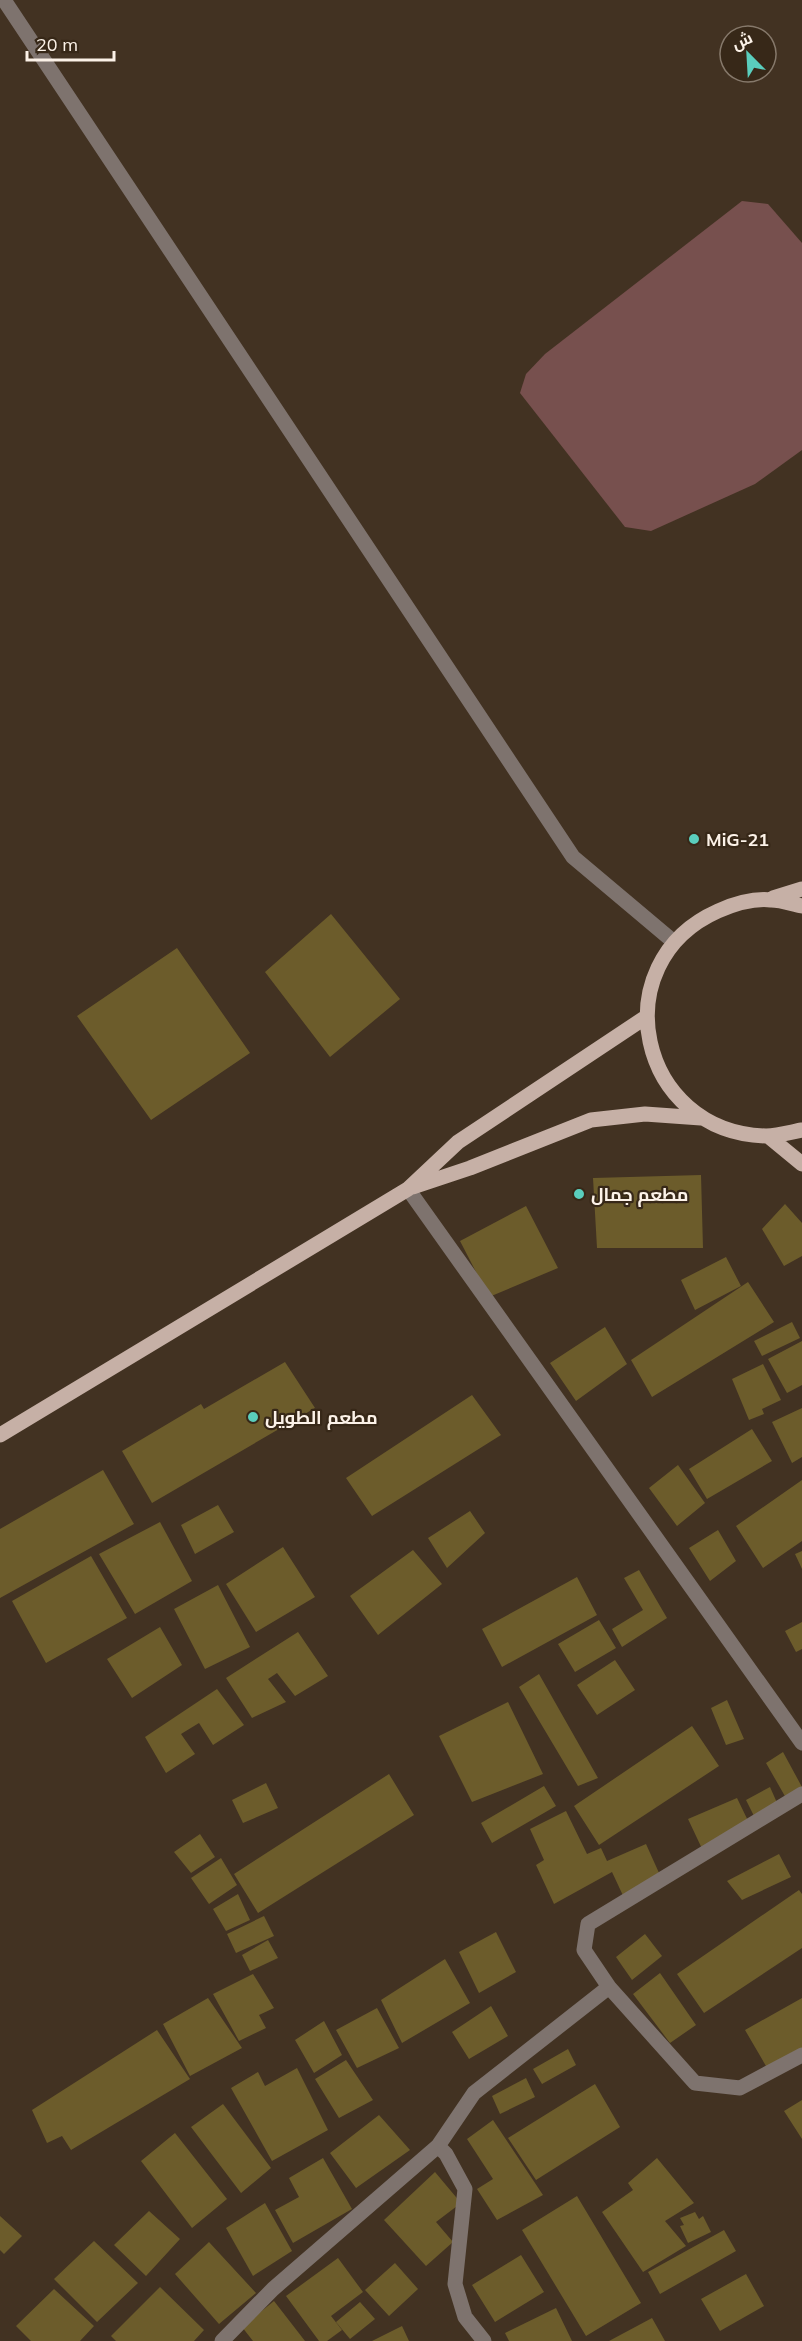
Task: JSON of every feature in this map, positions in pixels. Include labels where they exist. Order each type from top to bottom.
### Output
[{"type":"main road","points":[[701,1118],[672,1091],[652,1056],[646,1017],[654,977],[674,942],[701,918],[734,904],[770,899],[802,890]]},
{"type":"main road","points":[[770,899],[802,906]]},
{"type":"main road","points":[[0,1435],[408,1189],[458,1142],[646,1017]]},
{"type":"main road","points":[[408,1189],[470,1168],[591,1120],[645,1114],[701,1118],[734,1132],[768,1136],[802,1130]]},
{"type":"main road","points":[[768,1136],[802,1164]]},
{"type":"street","points":[[4,0],[573,857],[674,942]]},
{"type":"street","points":[[408,1189],[802,1743]]},
{"type":"street","points":[[802,1794],[588,1924],[584,1950],[609,1987],[695,2083],[740,2088],[802,2055]]},
{"type":"street","points":[[222,2341],[273,2289],[438,2146],[474,2093],[609,1987]]},
{"type":"street","points":[[438,2146],[446,2154],[465,2188],[455,2284],[465,2317],[484,2341]]},
{"type":"shaded area","points":[[742,201],[768,204],[802,243],[802,450],[755,484],[651,531],[625,527],[520,393],[526,374],[545,354]]},
{"type":"building","points":[[331,914],[400,999],[330,1057],[265,972]]},
{"type":"building","points":[[177,948],[250,1053],[151,1120],[77,1016]]},
{"type":"building","points":[[701,1175],[703,1248],[597,1248],[593,1178]]},
{"type":"building","points":[[785,1204],[802,1223],[802,1256],[784,1266],[762,1229]]},
{"type":"building","points":[[526,1206],[558,1268],[489,1297],[460,1241]]},
{"type":"building","points":[[726,1257],[741,1286],[695,1310],[681,1280]]},
{"type":"building","points":[[748,1282],[774,1322],[652,1397],[631,1360]]},
{"type":"building","points":[[792,1322],[800,1338],[762,1356],[754,1341]]},
{"type":"building","points":[[605,1327],[627,1364],[576,1401],[550,1363]]},
{"type":"building","points":[[802,1341],[802,1385],[787,1393],[768,1359]]},
{"type":"building","points":[[285,1362],[315,1408],[152,1503],[122,1451],[201,1404],[204,1409]]},
{"type":"building","points":[[763,1364],[781,1400],[762,1409],[764,1414],[749,1420],[732,1379]]},
{"type":"building","points":[[472,1395],[501,1435],[372,1516],[346,1478]]},
{"type":"building","points":[[802,1408],[802,1457],[792,1463],[772,1422]]},
{"type":"building","points":[[752,1429],[772,1461],[707,1499],[689,1469]]},
{"type":"building","points":[[678,1465],[705,1503],[677,1526],[649,1488]]},
{"type":"building","points":[[103,1470],[134,1524],[0,1598],[0,1529]]},
{"type":"building","points":[[802,1480],[802,1541],[763,1568],[736,1526]]},
{"type":"building","points":[[218,1505],[234,1532],[195,1554],[181,1525]]},
{"type":"building","points":[[470,1511],[485,1533],[447,1568],[428,1538]]},
{"type":"building","points":[[160,1522],[192,1581],[135,1614],[99,1554]]},
{"type":"building","points":[[718,1530],[736,1561],[710,1581],[689,1548]]},
{"type":"building","points":[[283,1547],[315,1597],[256,1632],[226,1584]]},
{"type":"building","points":[[413,1550],[442,1584],[378,1635],[350,1596]]},
{"type":"building","points":[[802,1551],[802,1569],[795,1554]]},
{"type":"building","points":[[91,1556],[127,1618],[46,1663],[12,1601]]},
{"type":"building","points":[[639,1570],[667,1618],[622,1647],[612,1629],[643,1610],[624,1578]]},
{"type":"building","points":[[577,1577],[597,1615],[502,1667],[482,1629]]},
{"type":"building","points":[[218,1585],[250,1647],[205,1669],[174,1609]]},
{"type":"building","points":[[599,1620],[616,1648],[575,1672],[558,1644]]},
{"type":"building","points":[[802,1622],[802,1649],[796,1652],[785,1631]]},
{"type":"building","points":[[160,1627],[182,1665],[132,1698],[107,1659]]},
{"type":"building","points":[[298,1632],[328,1676],[295,1696],[277,1673],[268,1679],[286,1702],[252,1718],[226,1678]]},
{"type":"building","points":[[615,1660],[635,1690],[597,1715],[577,1685]]},
{"type":"building","points":[[539,1674],[598,1778],[578,1786],[519,1687]]},
{"type":"building","points":[[217,1689],[244,1725],[213,1745],[199,1723],[181,1734],[195,1754],[166,1773],[145,1737]]},
{"type":"building","points":[[727,1700],[744,1739],[726,1745],[711,1708]]},
{"type":"building","points":[[508,1702],[543,1774],[472,1802],[439,1736]]},
{"type":"building","points":[[692,1726],[719,1766],[599,1845],[574,1806]]},
{"type":"building","points":[[783,1752],[802,1787],[786,1798],[766,1763]]},
{"type":"building","points":[[389,1774],[414,1815],[258,1913],[234,1874]]},
{"type":"building","points":[[266,1783],[278,1808],[243,1823],[232,1800]]},
{"type":"building","points":[[544,1786],[556,1806],[492,1843],[481,1823]]},
{"type":"building","points":[[770,1787],[782,1814],[759,1826],[746,1800]]},
{"type":"building","points":[[737,1798],[753,1831],[705,1855],[688,1819]]},
{"type":"building","points":[[566,1811],[587,1854],[601,1848],[607,1861],[646,1844],[664,1884],[626,1902],[612,1872],[554,1904],[536,1865],[544,1860],[530,1829]]},
{"type":"building","points":[[200,1834],[215,1857],[191,1873],[174,1852]]},
{"type":"building","points":[[779,1854],[791,1877],[742,1900],[727,1881]]},
{"type":"building","points":[[221,1858],[237,1885],[209,1904],[191,1878]]},
{"type":"building","points":[[799,1890],[802,1894],[802,1948],[704,2013],[677,1974]]},
{"type":"building","points":[[238,1894],[250,1920],[226,1931],[213,1909]]},
{"type":"building","points":[[264,1916],[274,1936],[236,1953],[227,1934]]},
{"type":"building","points":[[496,1932],[516,1972],[479,1993],[459,1952]]},
{"type":"building","points":[[645,1934],[662,1956],[632,1980],[616,1957]]},
{"type":"building","points":[[268,1940],[278,1958],[250,1971],[242,1955]]},
{"type":"building","points":[[445,1959],[470,2003],[402,2043],[381,2000]]},
{"type":"building","points":[[660,1973],[696,2025],[670,2043],[633,1994]]},
{"type":"building","points":[[253,1974],[274,2008],[259,2015],[266,2028],[239,2041],[213,1994]]},
{"type":"building","points":[[208,1998],[242,2048],[190,2076],[163,2024]]},
{"type":"building","points":[[802,1998],[802,2062],[773,2078],[745,2030]]},
{"type":"building","points":[[491,2006],[508,2036],[469,2059],[452,2032]]},
{"type":"building","points":[[377,2008],[399,2048],[357,2068],[336,2030]]},
{"type":"building","points":[[324,2021],[342,2055],[314,2073],[295,2040]]},
{"type":"building","points":[[157,2030],[190,2079],[71,2150],[62,2136],[47,2143],[32,2110]]},
{"type":"building","points":[[568,2049],[576,2065],[542,2084],[533,2069]]},
{"type":"building","points":[[346,2060],[373,2100],[339,2118],[315,2079]]},
{"type":"building","points":[[297,2068],[328,2130],[272,2161],[231,2088],[258,2072],[265,2086]]},
{"type":"building","points":[[526,2078],[535,2097],[500,2114],[492,2096]]},
{"type":"building","points":[[595,2084],[620,2127],[536,2180],[508,2138]]},
{"type":"building","points":[[802,2100],[802,2139],[784,2111]]},
{"type":"building","points":[[223,2104],[271,2168],[241,2193],[191,2127]]},
{"type":"building","points":[[379,2115],[410,2150],[356,2188],[330,2153]]},
{"type":"building","points":[[493,2120],[543,2195],[497,2220],[477,2189],[493,2179],[467,2139]]},
{"type":"building","points":[[175,2133],[227,2199],[192,2228],[141,2161]]},
{"type":"building","points":[[323,2158],[352,2209],[293,2243],[275,2210],[299,2197],[289,2178]]},
{"type":"building","points":[[657,2158],[694,2203],[665,2221],[686,2246],[643,2272],[602,2212],[633,2190],[628,2183]]},
{"type":"building","points":[[435,2172],[461,2203],[436,2222],[453,2242],[426,2266],[384,2220]]},
{"type":"building","points":[[577,2196],[641,2303],[586,2336],[522,2230]]},
{"type":"building","points":[[265,2203],[292,2251],[253,2276],[226,2228]]},
{"type":"building","points":[[149,2211],[180,2239],[146,2276],[114,2245]]},
{"type":"building","points":[[695,2212],[699,2219],[703,2216],[711,2232],[688,2243],[680,2226],[684,2225],[680,2218]]},
{"type":"building","points":[[0,2216],[22,2236],[4,2254],[0,2250]]},
{"type":"building","points":[[724,2230],[736,2251],[660,2294],[648,2272]]},
{"type":"building","points":[[94,2241],[138,2283],[97,2322],[54,2279]]},
{"type":"building","points":[[209,2242],[256,2293],[219,2324],[175,2274]]},
{"type":"building","points":[[521,2255],[544,2292],[495,2322],[472,2285]]},
{"type":"building","points":[[338,2258],[363,2292],[331,2316],[342,2330],[327,2341],[319,2341],[286,2296]]},
{"type":"building","points":[[395,2263],[418,2289],[389,2316],[365,2290]]},
{"type":"building","points":[[746,2274],[764,2306],[720,2331],[701,2299]]},
{"type":"building","points":[[160,2287],[204,2330],[194,2341],[116,2341],[111,2336]]},
{"type":"building","points":[[54,2289],[94,2326],[80,2341],[31,2341],[16,2326]]},
{"type":"building","points":[[274,2301],[305,2341],[253,2341],[242,2327]]},
{"type":"building","points":[[360,2302],[375,2319],[350,2339],[336,2322]]},
{"type":"building","points":[[556,2308],[572,2341],[509,2341],[505,2333]]},
{"type":"building","points":[[652,2318],[665,2341],[609,2341]]},
{"type":"building","points":[[402,2326],[409,2341],[372,2341]]},
{"type":"place","name":"MiG-21","points":[[694,839]]},
{"type":"place","name":"مطعم جمال","points":[[579,1194]]},
{"type":"place","name":"مطعم الطويل","points":[[253,1417]]}]
